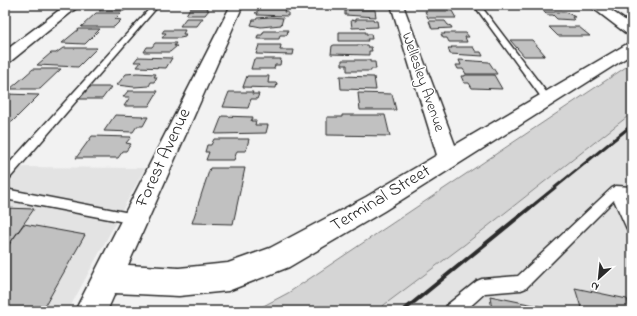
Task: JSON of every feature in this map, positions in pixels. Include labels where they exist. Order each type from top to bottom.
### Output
[{"type":"street","points":[[5,58],[74,5]]},
{"type":"street","name":"Forest Avenue","points":[[91,311],[237,5]]},
{"type":"street","name":"Wellesley Avenue","points":[[397,5],[449,158]]},
{"type":"street","points":[[595,5],[632,31]]},
{"type":"street","name":"Terminal Street","points":[[107,278],[179,282],[228,277],[279,258],[374,204],[632,47]]},
{"type":"lane","points":[[5,176],[156,5]]},
{"type":"lane","points":[[477,5],[547,99]]},
{"type":"lane","points":[[453,311],[482,286],[521,283],[616,191],[632,192]]},
{"type":"lane","points":[[616,191],[632,225]]},
{"type":"lane","points":[[5,194],[135,219]]},
{"type":"shaded area","points":[[632,63],[632,113],[464,245],[376,311],[254,311],[288,293]]},
{"type":"shaded area","points":[[632,113],[632,311],[376,311],[464,245]]},
{"type":"shaded area","points":[[5,168],[145,168],[68,311],[5,311]]},
{"type":"building","points":[[106,5],[130,5],[124,11],[99,11]]},
{"type":"building","points":[[419,5],[444,5],[445,8],[420,7]]},
{"type":"building","points":[[540,5],[558,5],[562,8],[543,8]]},
{"type":"building","points":[[190,8],[208,8],[207,10],[209,10],[205,15],[186,15]]},
{"type":"building","points":[[260,9],[285,9],[284,12],[288,12],[288,16],[257,15],[258,13],[255,13]]},
{"type":"building","points":[[345,10],[375,10],[376,17],[345,15]]},
{"type":"building","points":[[425,11],[452,11],[456,18],[428,18]]},
{"type":"building","points":[[544,12],[566,12],[575,17],[572,17],[574,20],[557,19],[553,15],[547,15]]},
{"type":"building","points":[[96,13],[121,13],[115,19],[121,20],[114,27],[81,27]]},
{"type":"building","points":[[186,18],[203,18],[197,26],[180,26]]},
{"type":"building","points":[[257,18],[283,18],[281,25],[261,27],[251,25],[253,20],[256,20]]},
{"type":"building","points":[[356,19],[373,19],[374,21],[377,21],[378,27],[352,28],[351,20],[356,21]]},
{"type":"building","points":[[429,21],[445,21],[452,28],[432,29]]},
{"type":"building","points":[[549,27],[579,27],[590,36],[558,36]]},
{"type":"building","points":[[79,29],[100,29],[85,44],[62,43]]},
{"type":"building","points":[[164,30],[185,30],[183,34],[186,34],[185,37],[180,38],[162,38],[166,33],[162,33]]},
{"type":"building","points":[[288,30],[287,35],[280,35],[279,39],[257,39],[258,35],[262,35],[264,31]]},
{"type":"building","points":[[339,32],[366,32],[366,34],[371,34],[372,39],[367,39],[368,41],[339,41]]},
{"type":"building","points":[[444,33],[466,33],[469,37],[465,37],[467,42],[449,42],[447,38],[443,38],[441,34],[445,34]]},
{"type":"building","points":[[510,40],[532,40],[545,55],[524,56]]},
{"type":"building","points":[[155,43],[176,43],[174,46],[177,46],[170,52],[144,52],[147,47],[152,47]]},
{"type":"building","points":[[259,45],[281,45],[280,50],[294,50],[293,55],[256,54]]},
{"type":"building","points":[[367,45],[368,47],[371,47],[372,51],[369,51],[369,55],[331,54],[332,46]]},
{"type":"building","points":[[451,47],[473,47],[476,52],[481,52],[483,56],[450,54],[448,48],[452,48]]},
{"type":"building","points":[[63,48],[97,48],[78,67],[37,65],[51,53],[56,53]]},
{"type":"building","points":[[138,57],[172,58],[166,68],[137,67],[141,62],[134,62]]},
{"type":"building","points":[[254,59],[281,59],[280,65],[275,65],[274,69],[251,69]]},
{"type":"building","points":[[342,60],[370,60],[370,62],[375,62],[376,69],[371,69],[371,71],[347,71],[347,65],[342,65]]},
{"type":"building","points":[[459,60],[489,62],[497,74],[466,74],[463,69],[458,69],[456,65],[461,65]]},
{"type":"building","points":[[33,69],[61,69],[40,89],[10,89]]},
{"type":"building","points":[[126,74],[156,74],[154,77],[157,77],[149,86],[134,87],[117,85]]},
{"type":"building","points":[[494,75],[502,89],[472,88],[469,83],[464,83],[461,76]]},
{"type":"building","points":[[247,76],[269,76],[268,83],[277,83],[276,88],[243,87]]},
{"type":"building","points":[[340,76],[374,77],[376,90],[341,89]]},
{"type":"building","points":[[89,87],[111,87],[102,99],[79,99]]},
{"type":"building","points":[[128,91],[158,91],[149,106],[124,106],[130,97],[123,97]]},
{"type":"building","points":[[229,92],[253,92],[252,94],[259,94],[257,99],[251,99],[248,108],[223,107]]},
{"type":"building","points":[[358,93],[392,94],[396,110],[360,110]]},
{"type":"building","points":[[5,94],[39,95],[12,122],[5,121]]},
{"type":"building","points":[[115,115],[148,117],[143,126],[137,126],[133,132],[104,131]]},
{"type":"building","points":[[342,115],[385,115],[390,136],[327,135],[327,117],[342,117]]},
{"type":"building","points":[[222,116],[253,117],[251,121],[256,121],[255,125],[268,125],[266,133],[215,134]]},
{"type":"building","points":[[92,136],[131,137],[126,143],[131,144],[118,158],[76,158]]},
{"type":"building","points":[[214,139],[249,139],[246,151],[237,151],[234,160],[206,160],[209,152],[205,152],[207,145],[211,145]]},
{"type":"building","points":[[210,168],[245,168],[233,224],[192,223]]},
{"type":"building","points":[[5,208],[34,209],[5,250]]},
{"type":"building","points":[[24,224],[85,235],[42,311],[5,311],[5,250]]},
{"type":"building","points":[[575,288],[627,299],[631,311],[582,311]]},
{"type":"building","points":[[490,296],[563,311],[492,311]]},
{"type":"railway","points":[[531,207],[632,125]]},
{"type":"railway","points":[[403,311],[532,206]]}]
